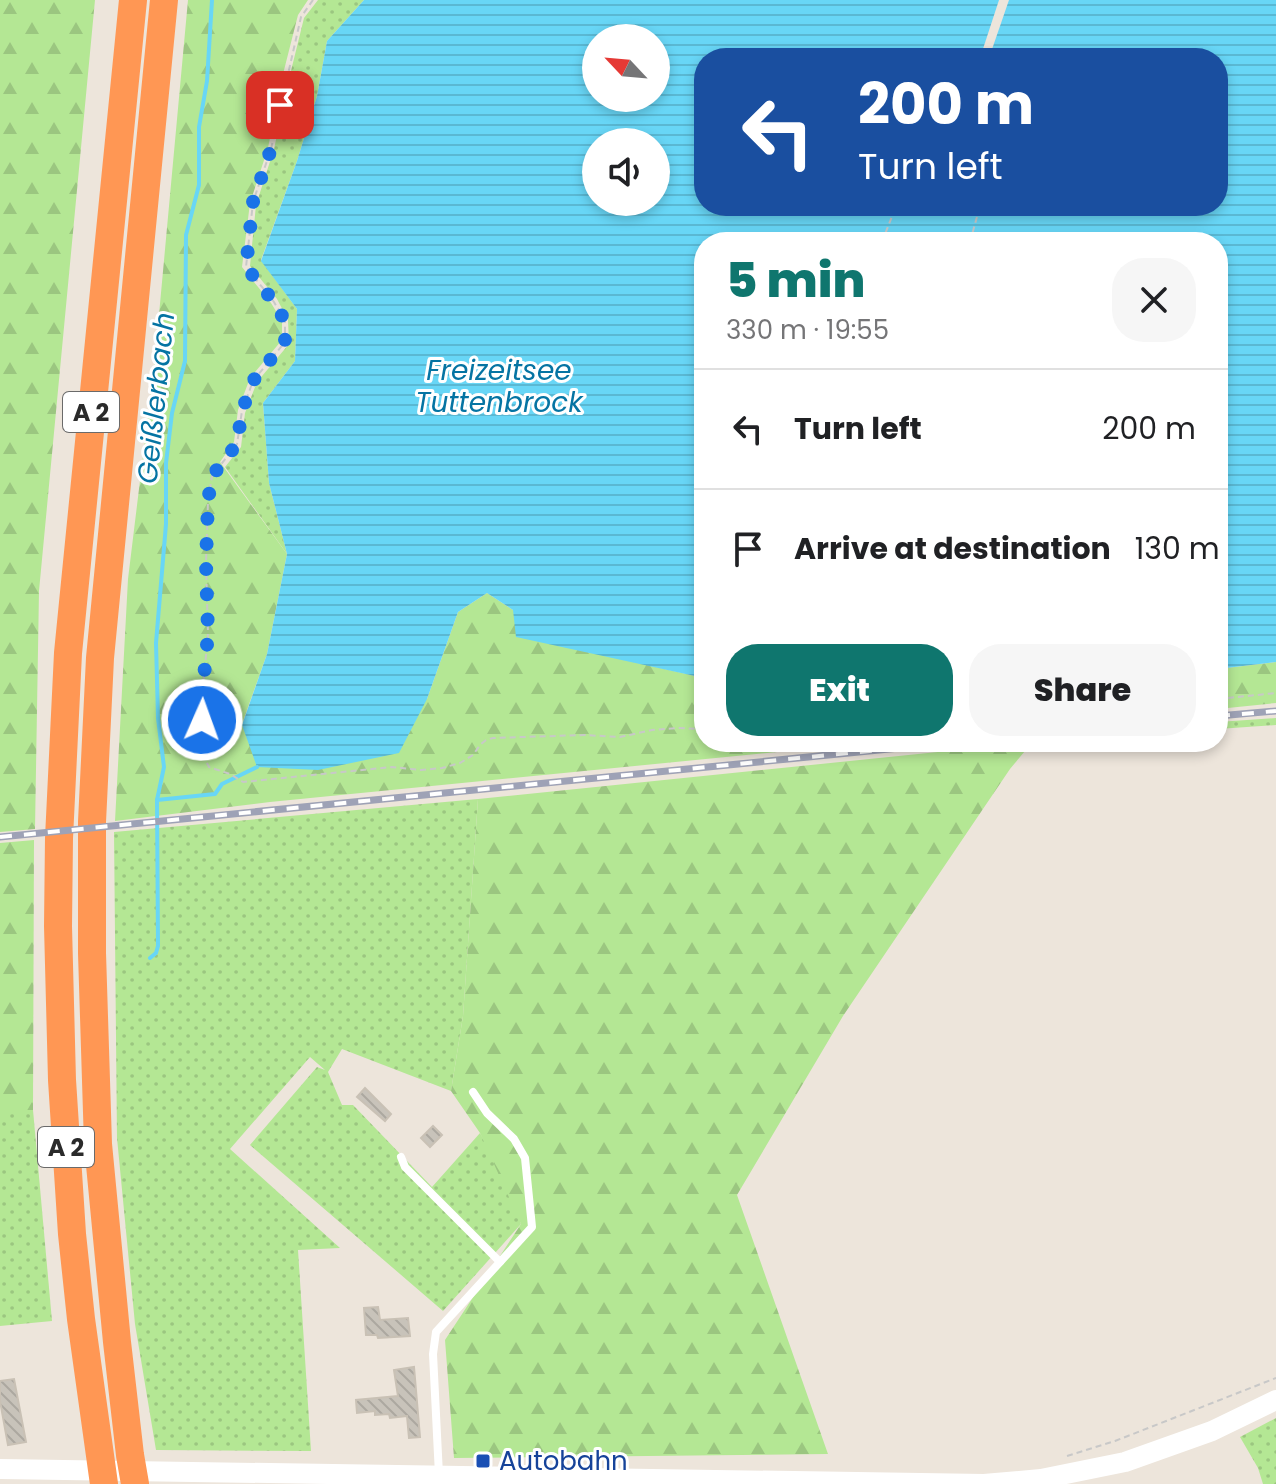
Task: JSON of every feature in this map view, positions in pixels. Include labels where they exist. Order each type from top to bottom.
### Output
[{"type":"highway","name":"A 2","points":[[104,1484],[72,1234],[66,1149],[58,926],[59,831],[68,653],[133,0]]},
{"type":"highway","name":"A 2","points":[[135,1484],[117,1342],[98,1144],[92,828],[100,658],[164,0]]},
{"type":"street","points":[[0,1469],[404,1480],[439,1476],[984,1484],[1041,1479],[1125,1462],[1212,1431],[1276,1400]]},
{"type":"lane","points":[[439,1476],[433,1354],[436,1332],[532,1227],[525,1158],[514,1139],[487,1113],[473,1092]]},
{"type":"lane","points":[[401,1157],[405,1167],[500,1262]]},
{"type":"path","points":[[313,0],[301,17],[271,149],[253,202],[246,267],[285,321],[285,342],[253,381],[242,411],[237,444],[212,476],[208,501],[208,634],[202,698],[202,742],[209,767],[243,782],[392,767],[421,770],[460,763],[473,755],[486,740],[493,738],[620,737],[652,730],[694,729]]},
{"type":"path","points":[[1228,698],[1276,693]]},
{"type":"path","points":[[1055,1460],[1115,1441],[1276,1378]]},
{"type":"green space","points":[[0,0],[95,0],[39,591],[35,829],[0,832]]},
{"type":"green space","points":[[188,0],[308,0],[298,15],[268,148],[250,203],[242,267],[282,321],[282,340],[250,378],[238,410],[234,442],[220,462],[287,554],[267,654],[242,724],[427,699],[458,612],[487,593],[513,610],[612,657],[694,676],[694,752],[777,752],[270,802],[115,821],[128,579],[155,358]]},
{"type":"green space","points":[[318,0],[364,0],[327,41],[317,96],[261,260],[297,309],[295,361],[263,403],[269,483],[287,554],[225,467],[241,447],[245,413],[257,382],[289,344],[288,320],[277,299],[250,266],[256,205],[274,149],[304,18]]},
{"type":"green space","points":[[1276,662],[1276,703],[1228,708],[1228,668]]},
{"type":"green space","points":[[1276,718],[1276,725],[1228,728],[1228,721]]},
{"type":"green space","points":[[938,752],[1024,752],[843,1016],[737,1195],[828,1454],[454,1458],[445,1340],[521,1224],[480,1133],[451,1091],[463,1016],[478,799]]},
{"type":"green space","points":[[478,799],[463,1016],[451,1091],[342,1049],[328,1072],[342,1105],[353,1105],[432,1187],[480,1133],[511,1191],[521,1224],[443,1311],[250,1145],[317,1067],[325,1070],[310,1057],[230,1149],[340,1248],[298,1250],[311,1451],[156,1450],[135,1324],[117,1138],[114,832]]},
{"type":"green space","points":[[34,840],[33,1110],[0,1110],[0,843]]},
{"type":"green space","points":[[0,1110],[33,1110],[52,1321],[0,1326]]},
{"type":"green space","points":[[1276,1418],[1276,1484],[1263,1484],[1258,1468],[1240,1437]]},
{"type":"water","name":"Freizeitsee Tuttenbrock","points":[[364,0],[1276,0],[1276,662],[1228,668],[1228,232],[694,232],[694,676],[516,637],[513,610],[487,593],[458,612],[427,699],[399,753],[318,770],[257,767],[242,725],[267,654],[287,554],[269,483],[263,403],[295,361],[297,309],[261,261],[317,96],[327,41]]},
{"type":"pier","points":[[999,0],[1009,0],[992,48],[983,48]]},
{"type":"building","points":[[365,1088],[391,1114],[385,1121],[357,1097]]},
{"type":"building","points":[[433,1126],[442,1135],[430,1147],[421,1138]]},
{"type":"building","points":[[378,1307],[380,1320],[408,1318],[410,1336],[378,1338],[377,1335],[366,1335],[364,1308]]},
{"type":"building","points":[[414,1367],[420,1437],[409,1438],[407,1416],[390,1418],[389,1414],[375,1415],[375,1411],[357,1413],[356,1400],[398,1396],[394,1370]]},
{"type":"building","points":[[14,1379],[26,1442],[8,1445],[0,1401],[0,1381]]},
{"type":"waterway","name":"Geißlerbach","points":[[150,958],[158,946],[157,800],[164,767],[158,718],[156,643],[166,524],[166,463],[172,413],[185,361],[186,235],[199,185],[199,127],[207,81],[212,0]]},
{"type":"waterway","points":[[157,800],[215,794],[222,784],[257,767]]},
{"type":"railway","points":[[1228,715],[1276,711]]},
{"type":"railway","points":[[0,837],[859,752]]},
{"type":"place","name":"Autobahn","points":[[483,1461]]},
{"type":"route","points":[[202,720],[208,634],[208,501],[212,476],[237,444],[242,411],[253,381],[285,342],[285,321],[246,267],[253,202],[271,149],[280,105]]}]
